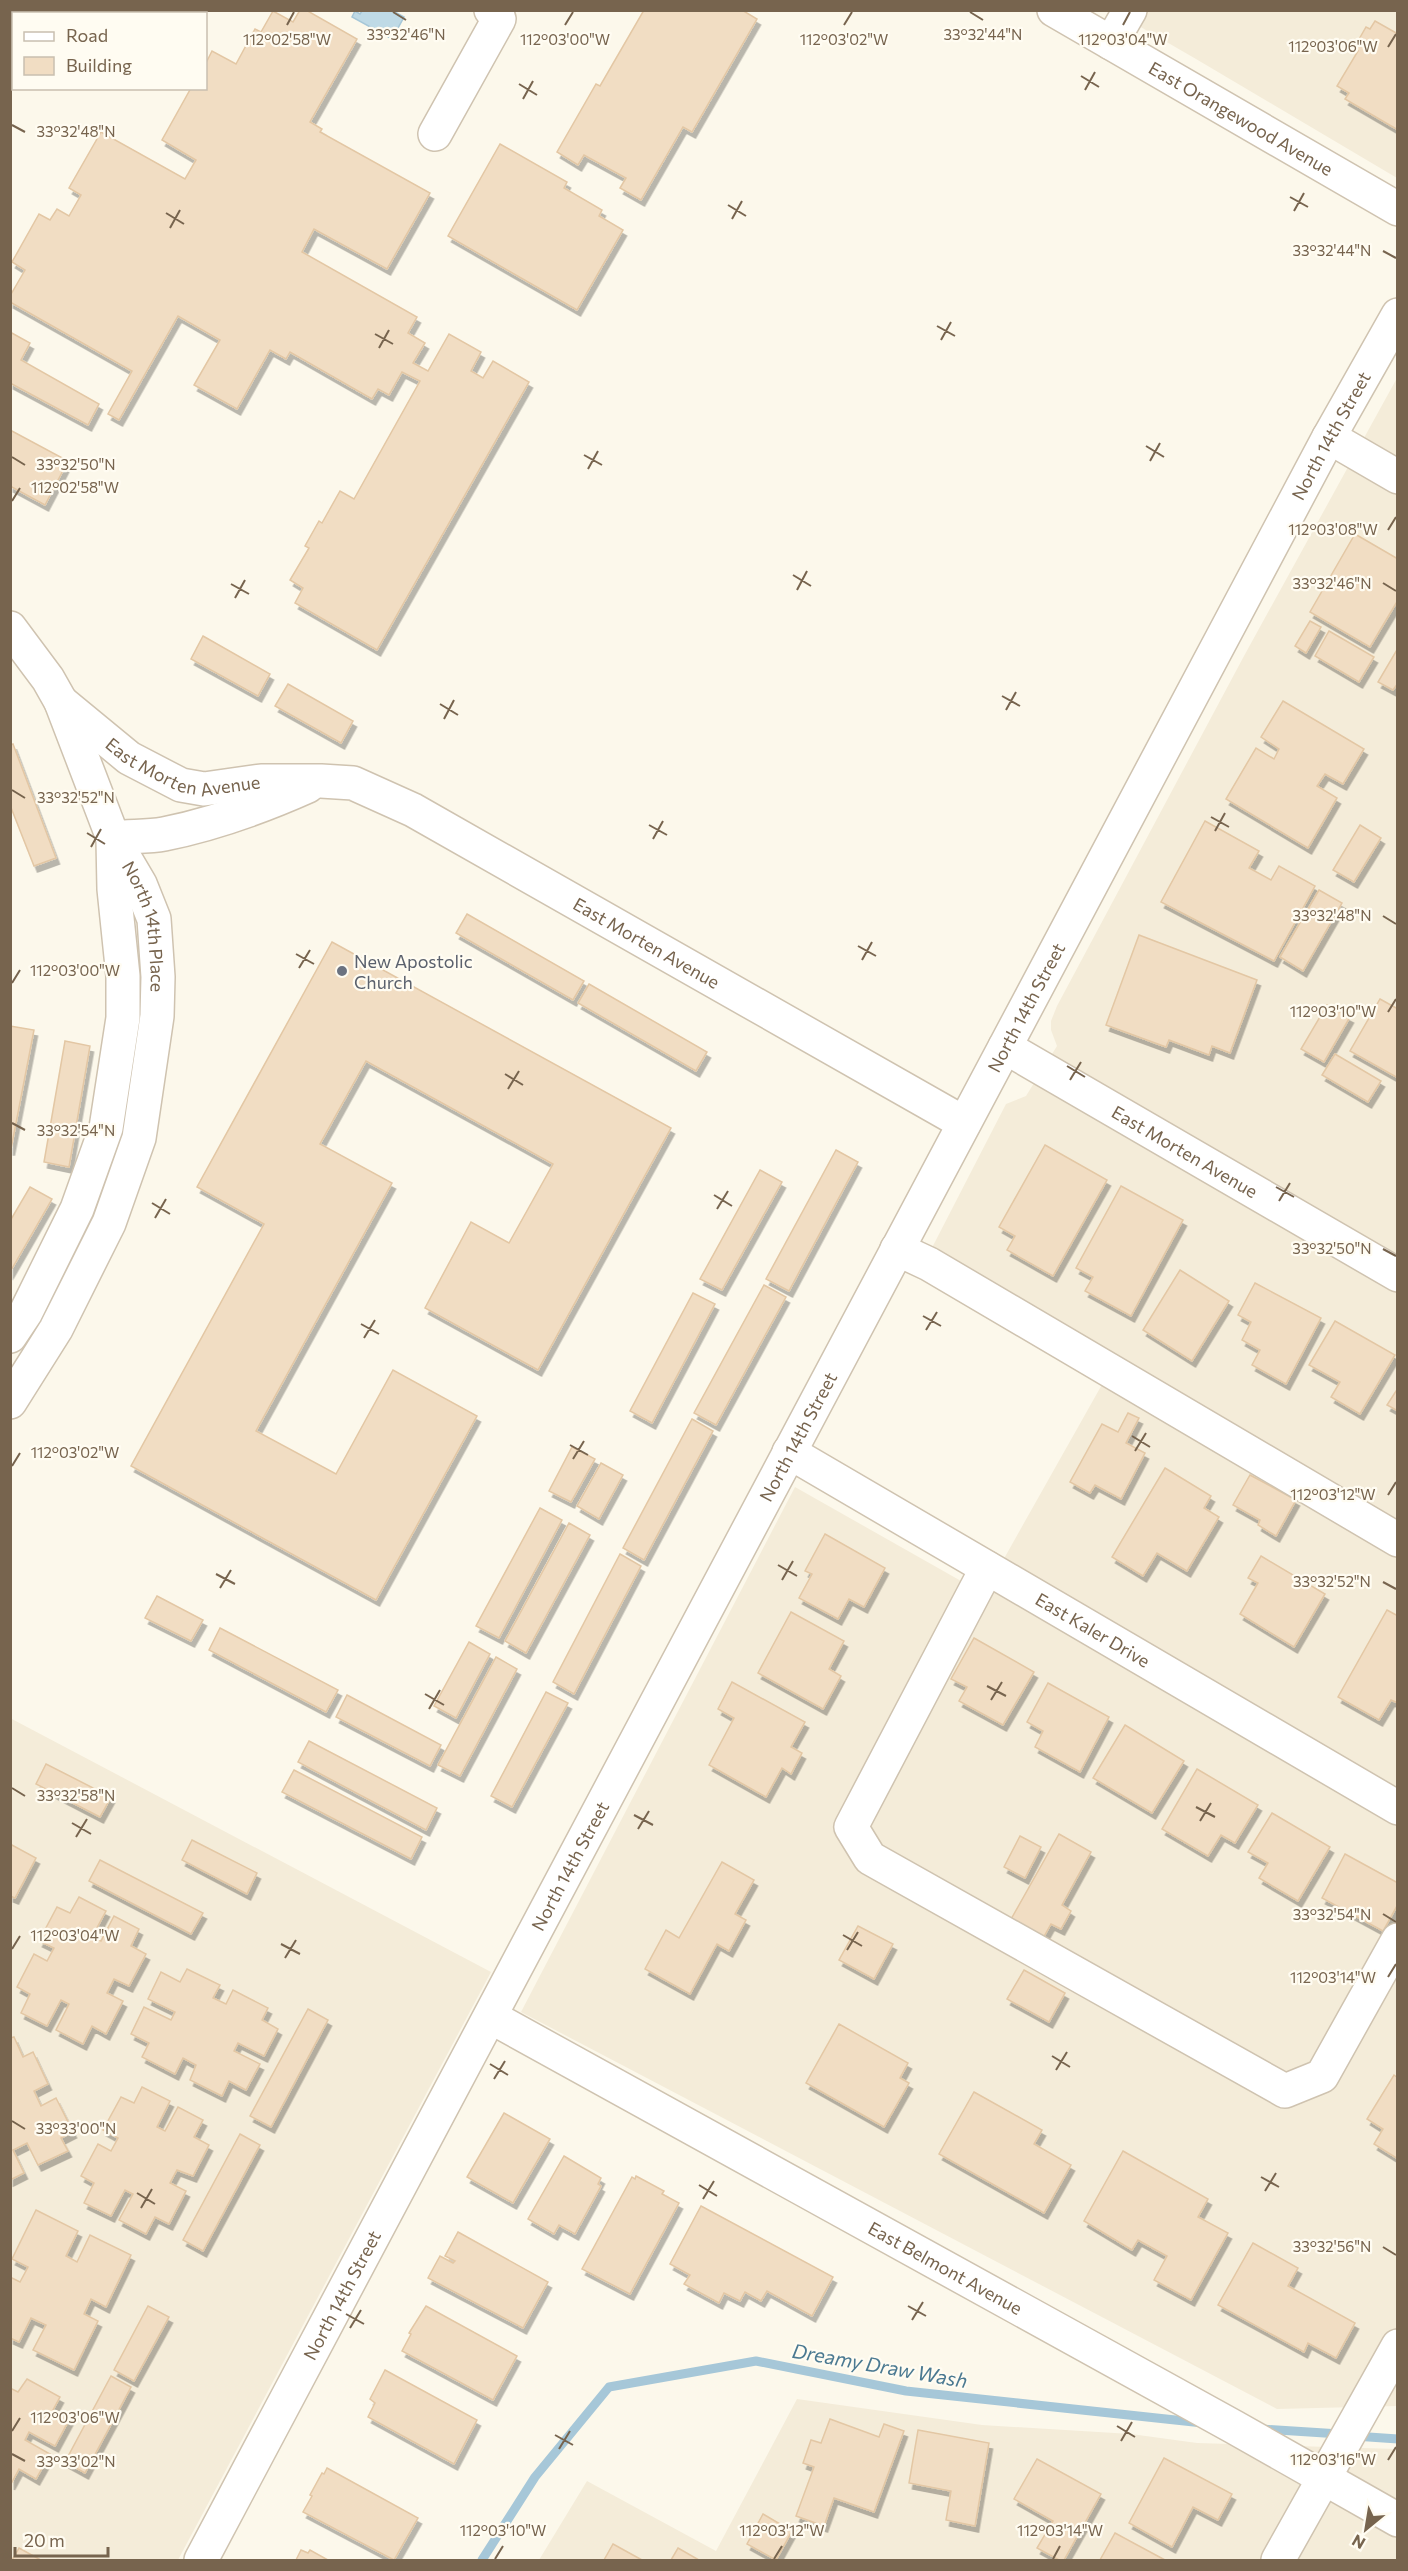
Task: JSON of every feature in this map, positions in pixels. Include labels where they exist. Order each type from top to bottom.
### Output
[{"type":"street","points":[[435,134],[499,19],[491,10]]},
{"type":"street","name":"East Orangewood Avenue","points":[[1054,10],[1398,209]]},
{"type":"street","points":[[1111,43],[1130,10]]},
{"type":"street","name":"North 14th Street","points":[[201,2560],[1329,437],[1398,315]]},
{"type":"street","points":[[1329,437],[1398,477]]},
{"type":"street","name":"East Morten Avenue","points":[[10,628],[48,679],[61,702],[113,838],[161,834],[207,824],[250,812],[321,781]]},
{"type":"street","name":"East Morten Avenue","points":[[61,702],[129,758],[181,785],[204,789],[261,781],[353,783],[413,810],[964,1123]]},
{"type":"street","name":"North 14th Place","points":[[10,1336],[26,1312],[77,1209],[106,1128],[123,1018],[123,976],[114,889],[113,838]]},
{"type":"street","name":"North 14th Place","points":[[10,1402],[56,1329],[109,1223],[140,1138],[157,1016],[154,919],[140,884],[113,838]]},
{"type":"street","name":"East Morten Avenue","points":[[1005,1047],[1398,1275]]},
{"type":"street","points":[[897,1249],[929,1264],[1398,1540]]},
{"type":"street","name":"East Kaler Drive","points":[[789,1452],[1398,1808]]},
{"type":"street","points":[[987,1568],[851,1827],[870,1858],[1286,2091],[1323,2076],[1398,1941]]},
{"type":"street","name":"East Belmont Avenue","points":[[491,2017],[1225,2422],[1323,2480],[1398,2520]]},
{"type":"street","points":[[1278,2560],[1398,2346]]},
{"type":"shaded area","points":[[1113,11],[1397,11],[1397,178],[1196,59]]},
{"type":"shaded area","points":[[1397,378],[1397,2406],[1277,2409],[521,2012],[795,1487],[984,1594],[1104,1381],[920,1271],[1006,1104],[1026,1096],[1057,1046],[1051,1030],[1051,1021],[1057,1006],[1244,656]]},
{"type":"shaded area","points":[[10,1718],[491,1972],[178,2560],[11,2560]]},
{"type":"shaded area","points":[[797,2399],[982,2425],[1131,2434],[1197,2443],[1397,2449],[1397,2560],[539,2560],[587,2481],[716,2551]]},
{"type":"water","points":[[355,11],[360,14],[362,11],[393,11],[404,17],[392,39],[352,17]]},
{"type":"building","points":[[300,10],[306,10],[357,39],[310,122],[322,129],[320,132],[430,193],[387,269],[314,229],[302,252],[417,317],[408,333],[425,343],[413,363],[428,371],[449,334],[481,352],[471,371],[483,378],[493,361],[529,382],[377,650],[295,603],[303,588],[290,580],[309,548],[305,546],[319,521],[322,523],[340,491],[354,499],[420,381],[402,372],[389,395],[378,389],[372,399],[290,352],[286,359],[270,350],[237,409],[194,385],[220,340],[178,316],[119,420],[108,414],[132,371],[10,302],[10,296],[25,270],[12,262],[39,214],[50,220],[57,209],[69,216],[81,195],[69,188],[101,132],[185,179],[196,160],[162,140],[190,90],[207,90],[207,61],[212,51],[236,64],[255,29],[261,32],[273,11],[293,22]]},
{"type":"building","points":[[644,10],[742,10],[757,19],[692,132],[683,127],[641,200],[620,188],[626,178],[584,155],[578,165],[557,152],[596,84],[600,86]]},
{"type":"building","points":[[1375,21],[1398,34],[1398,130],[1345,99],[1349,93],[1337,86],[1358,51],[1354,48],[1366,27],[1370,29]]},
{"type":"building","points":[[500,144],[567,182],[564,188],[602,210],[599,216],[623,230],[577,310],[448,236]]},
{"type":"building","points":[[10,332],[30,343],[21,360],[99,404],[88,425],[10,383]]},
{"type":"building","points":[[10,430],[68,461],[45,505],[10,486]]},
{"type":"building","points":[[1355,534],[1398,559],[1398,600],[1370,647],[1310,612]]},
{"type":"building","points":[[1310,621],[1321,627],[1306,653],[1295,646]]},
{"type":"building","points":[[1329,631],[1374,657],[1359,682],[1315,656]]},
{"type":"building","points":[[203,636],[270,674],[258,696],[191,659]]},
{"type":"building","points":[[1398,648],[1398,683],[1393,690],[1378,682]]},
{"type":"building","points":[[288,684],[353,721],[341,743],[275,706]]},
{"type":"building","points":[[1283,701],[1364,749],[1343,784],[1325,774],[1317,786],[1337,798],[1308,848],[1226,799],[1256,748],[1274,759],[1279,749],[1261,737]]},
{"type":"building","points":[[13,744],[56,858],[34,866],[10,805],[10,745]]},
{"type":"building","points":[[1205,821],[1259,851],[1249,868],[1271,880],[1279,866],[1315,886],[1274,961],[1161,902]]},
{"type":"building","points":[[1360,825],[1381,838],[1354,882],[1333,870]]},
{"type":"building","points":[[1319,890],[1342,903],[1303,971],[1280,957]]},
{"type":"building","points":[[467,914],[584,981],[573,1000],[456,933]]},
{"type":"building","points":[[1139,935],[1257,980],[1230,1053],[1212,1046],[1209,1055],[1169,1040],[1166,1047],[1106,1025]]},
{"type":"building","points":[[332,942],[671,1128],[538,1370],[425,1308],[471,1222],[509,1243],[553,1164],[366,1061],[320,1144],[392,1183],[256,1431],[336,1474],[393,1370],[477,1416],[376,1600],[131,1466],[264,1224],[197,1187]]},
{"type":"building","points":[[589,984],[707,1052],[696,1071],[578,1003]]},
{"type":"building","points":[[1380,999],[1398,1009],[1398,1078],[1350,1051]]},
{"type":"building","points":[[1327,1005],[1350,1017],[1324,1062],[1301,1049]]},
{"type":"building","points":[[10,1026],[34,1030],[11,1149],[10,1149]]},
{"type":"building","points":[[65,1041],[90,1046],[69,1167],[44,1162]]},
{"type":"building","points":[[1335,1054],[1381,1081],[1368,1102],[1322,1075]]},
{"type":"building","points":[[1045,1145],[1107,1180],[1053,1276],[1007,1250],[1015,1236],[999,1227]]},
{"type":"building","points":[[836,1150],[858,1162],[789,1291],[766,1279]]},
{"type":"building","points":[[760,1170],[782,1182],[722,1290],[700,1279]]},
{"type":"building","points":[[1121,1186],[1183,1220],[1131,1316],[1085,1291],[1093,1277],[1076,1268]]},
{"type":"building","points":[[30,1187],[52,1199],[10,1272],[10,1221]]},
{"type":"building","points":[[1180,1270],[1229,1301],[1192,1361],[1143,1330]]},
{"type":"building","points":[[1255,1283],[1321,1318],[1286,1384],[1252,1365],[1260,1350],[1242,1340],[1251,1322],[1238,1315]]},
{"type":"building","points":[[764,1285],[786,1297],[716,1425],[694,1413]]},
{"type":"building","points":[[693,1293],[715,1304],[652,1423],[630,1411]]},
{"type":"building","points":[[1335,1321],[1395,1355],[1360,1414],[1331,1397],[1340,1382],[1309,1365]]},
{"type":"building","points":[[1398,1388],[1398,1411],[1387,1405]]},
{"type":"building","points":[[1128,1413],[1139,1418],[1126,1443],[1145,1453],[1121,1499],[1095,1485],[1090,1493],[1070,1482],[1102,1424],[1118,1432]]},
{"type":"building","points":[[692,1419],[713,1431],[644,1560],[623,1548]]},
{"type":"building","points":[[572,1447],[595,1459],[571,1502],[549,1491]]},
{"type":"building","points":[[601,1463],[623,1475],[599,1519],[577,1506]]},
{"type":"building","points":[[1165,1468],[1211,1496],[1204,1508],[1219,1517],[1187,1571],[1157,1553],[1143,1576],[1112,1557]]},
{"type":"building","points":[[1250,1475],[1296,1500],[1276,1536],[1258,1525],[1260,1520],[1233,1505]]},
{"type":"building","points":[[540,1508],[562,1520],[499,1638],[476,1626]]},
{"type":"building","points":[[569,1523],[590,1535],[526,1653],[505,1641]]},
{"type":"building","points":[[825,1534],[885,1568],[864,1607],[849,1599],[838,1619],[799,1598],[812,1574],[805,1571]]},
{"type":"building","points":[[620,1554],[641,1566],[574,1694],[553,1682]]},
{"type":"building","points":[[1261,1556],[1325,1594],[1294,1647],[1240,1614],[1258,1583],[1248,1578]]},
{"type":"building","points":[[157,1596],[203,1620],[191,1641],[145,1618]]},
{"type":"building","points":[[1387,1610],[1398,1616],[1398,1703],[1391,1700],[1379,1720],[1338,1697]]},
{"type":"building","points":[[791,1612],[844,1641],[829,1669],[841,1676],[823,1709],[758,1673]]},
{"type":"building","points":[[220,1628],[338,1690],[326,1712],[209,1650]]},
{"type":"building","points":[[974,1638],[1034,1672],[1003,1725],[959,1701],[967,1687],[951,1679]]},
{"type":"building","points":[[469,1642],[490,1654],[456,1718],[434,1706]]},
{"type":"building","points":[[496,1657],[517,1669],[460,1776],[438,1765]]},
{"type":"building","points":[[732,1682],[805,1722],[791,1747],[802,1753],[791,1774],[782,1768],[766,1797],[709,1765],[734,1718],[718,1709]]},
{"type":"building","points":[[1048,1683],[1109,1717],[1080,1772],[1035,1747],[1043,1731],[1027,1722]]},
{"type":"building","points":[[546,1692],[568,1703],[512,1807],[491,1796]]},
{"type":"building","points":[[347,1695],[441,1745],[430,1766],[336,1717]]},
{"type":"building","points":[[1125,1725],[1184,1761],[1152,1813],[1093,1778]]},
{"type":"building","points":[[309,1741],[437,1808],[426,1830],[298,1762]]},
{"type":"building","points":[[46,1764],[111,1797],[100,1817],[36,1784]]},
{"type":"building","points":[[1197,1769],[1258,1805],[1235,1843],[1221,1835],[1208,1856],[1162,1829]]},
{"type":"building","points":[[294,1770],[422,1837],[411,1859],[282,1792]]},
{"type":"building","points":[[1272,1813],[1330,1847],[1298,1901],[1259,1878],[1268,1863],[1248,1852]]},
{"type":"building","points":[[1059,1834],[1091,1852],[1062,1905],[1071,1911],[1061,1929],[1051,1924],[1042,1940],[1010,1921]]},
{"type":"building","points":[[1020,1836],[1041,1847],[1025,1878],[1004,1867]]},
{"type":"building","points":[[192,1840],[257,1873],[247,1894],[182,1860]]},
{"type":"building","points":[[10,1844],[36,1858],[15,1898],[10,1896]]},
{"type":"building","points":[[1345,1854],[1398,1883],[1398,1904],[1383,1931],[1322,1898]]},
{"type":"building","points":[[100,1860],[203,1913],[191,1934],[89,1881]]},
{"type":"building","points":[[722,1862],[754,1880],[735,1914],[746,1920],[729,1951],[717,1944],[690,1994],[645,1969],[666,1930],[679,1938]]},
{"type":"building","points":[[79,1897],[106,1911],[92,1937],[101,1941],[114,1916],[139,1929],[131,1946],[146,1954],[129,1986],[114,1979],[107,1993],[123,2001],[106,2034],[92,2026],[83,2044],[56,2030],[69,2004],[61,2000],[47,2026],[21,2013],[30,1994],[17,1987],[34,1954],[47,1961],[54,1948],[39,1941],[57,1907],[70,1913]]},
{"type":"building","points":[[858,1926],[893,1944],[874,1979],[839,1960]]},
{"type":"building","points":[[187,1969],[220,1985],[213,1998],[226,2004],[233,1990],[268,2008],[262,2020],[278,2029],[264,2056],[238,2043],[234,2051],[260,2064],[246,2090],[229,2081],[222,2096],[190,2080],[196,2065],[183,2058],[175,2074],[142,2057],[149,2043],[131,2034],[144,2007],[171,2020],[175,2012],[148,1999],[161,1972],[180,1982]]},
{"type":"building","points":[[1024,1970],[1065,1993],[1049,2022],[1007,1999]]},
{"type":"building","points":[[308,2009],[328,2020],[271,2127],[250,2116]]},
{"type":"building","points":[[839,2024],[908,2063],[900,2078],[909,2083],[884,2127],[806,2083]]},
{"type":"building","points":[[14,2037],[23,2057],[33,2052],[48,2084],[34,2091],[41,2106],[56,2098],[73,2132],[61,2138],[68,2151],[38,2165],[27,2143],[13,2150],[24,2173],[10,2180],[10,2038]]},
{"type":"building","points":[[1394,2075],[1398,2078],[1398,2159],[1374,2144],[1383,2129],[1367,2119]]},
{"type":"building","points":[[142,2087],[170,2101],[157,2127],[165,2131],[178,2107],[203,2120],[194,2137],[209,2145],[193,2176],[177,2170],[170,2183],[186,2191],[169,2224],[155,2217],[146,2234],[119,2220],[133,2194],[125,2190],[111,2216],[84,2203],[94,2183],[81,2176],[98,2144],[111,2151],[118,2138],[103,2130],[121,2097],[134,2103]]},
{"type":"building","points":[[974,2092],[1042,2130],[1034,2144],[1071,2165],[1044,2213],[939,2154]]},
{"type":"building","points":[[504,2113],[550,2139],[513,2203],[467,2177]]},
{"type":"building","points":[[240,2134],[260,2145],[203,2251],[183,2240]]},
{"type":"building","points":[[1123,2151],[1208,2199],[1198,2217],[1228,2233],[1191,2300],[1154,2280],[1167,2256],[1138,2240],[1132,2250],[1084,2221]]},
{"type":"building","points":[[564,2156],[601,2178],[598,2184],[601,2186],[575,2234],[559,2225],[554,2234],[528,2219]]},
{"type":"building","points":[[636,2176],[664,2191],[662,2194],[679,2203],[630,2294],[582,2269],[632,2177],[635,2179]]},
{"type":"building","points":[[701,2206],[833,2277],[812,2316],[767,2291],[761,2301],[745,2292],[740,2301],[724,2293],[719,2303],[684,2284],[690,2275],[670,2264]]},
{"type":"building","points":[[36,2210],[78,2231],[66,2256],[77,2262],[90,2235],[131,2255],[106,2307],[91,2299],[84,2314],[98,2321],[74,2370],[33,2350],[46,2325],[31,2318],[19,2342],[10,2338],[10,2277],[20,2282],[28,2267],[12,2259]]},
{"type":"building","points":[[458,2232],[548,2282],[523,2328],[428,2278],[440,2256],[453,2263],[455,2261],[445,2256]]},
{"type":"building","points":[[1253,2243],[1298,2268],[1288,2286],[1355,2323],[1336,2358],[1308,2343],[1304,2352],[1218,2305]]},
{"type":"building","points":[[148,2306],[169,2317],[134,2381],[114,2370]]},
{"type":"building","points":[[426,2306],[517,2356],[493,2400],[402,2351],[411,2334],[409,2333]]},
{"type":"building","points":[[385,2370],[477,2420],[454,2464],[368,2417],[375,2403],[370,2399]]},
{"type":"building","points":[[111,2376],[131,2387],[85,2473],[65,2462]]},
{"type":"building","points":[[27,2379],[60,2397],[53,2410],[70,2418],[55,2446],[29,2432],[25,2440],[50,2454],[36,2479],[19,2469],[11,2484],[10,2388],[18,2392]]},
{"type":"building","points":[[830,2419],[879,2437],[884,2424],[904,2431],[874,2512],[834,2498],[824,2526],[796,2516],[814,2467],[803,2463],[811,2440],[821,2443]]},
{"type":"building","points":[[918,2430],[989,2443],[975,2526],[946,2520],[951,2491],[909,2483]]},
{"type":"building","points":[[1164,2458],[1232,2494],[1218,2520],[1193,2507],[1172,2547],[1129,2523]]},
{"type":"building","points":[[1037,2459],[1101,2494],[1064,2560],[1059,2560],[1037,2548],[1053,2521],[1014,2499]]},
{"type":"building","points":[[327,2468],[418,2518],[394,2560],[303,2512],[322,2473],[324,2474]]},
{"type":"building","points":[[763,2514],[792,2531],[776,2560],[747,2544]]},
{"type":"building","points":[[1115,2533],[1165,2560],[1100,2560]]},
{"type":"building","points":[[613,2544],[642,2560],[604,2560]]},
{"type":"building","points":[[19,2548],[39,2559],[12,2560]]},
{"type":"building","points":[[678,2548],[699,2560],[671,2560]]},
{"type":"building","points":[[301,2550],[308,2553],[310,2550],[328,2560],[296,2560]]},
{"type":"waterway","name":"Dreamy Draw Wash","points":[[482,2560],[535,2477],[609,2387],[756,2361],[906,2391],[1203,2423]]},
{"type":"waterway","name":"Dreamy Draw Wash","points":[[1261,2429],[1340,2434]]},
{"type":"waterway","name":"Dreamy Draw Wash","points":[[1354,2436],[1398,2439]]},
{"type":"place","name":"New Apostolic Church","points":[[342,971]]}]
